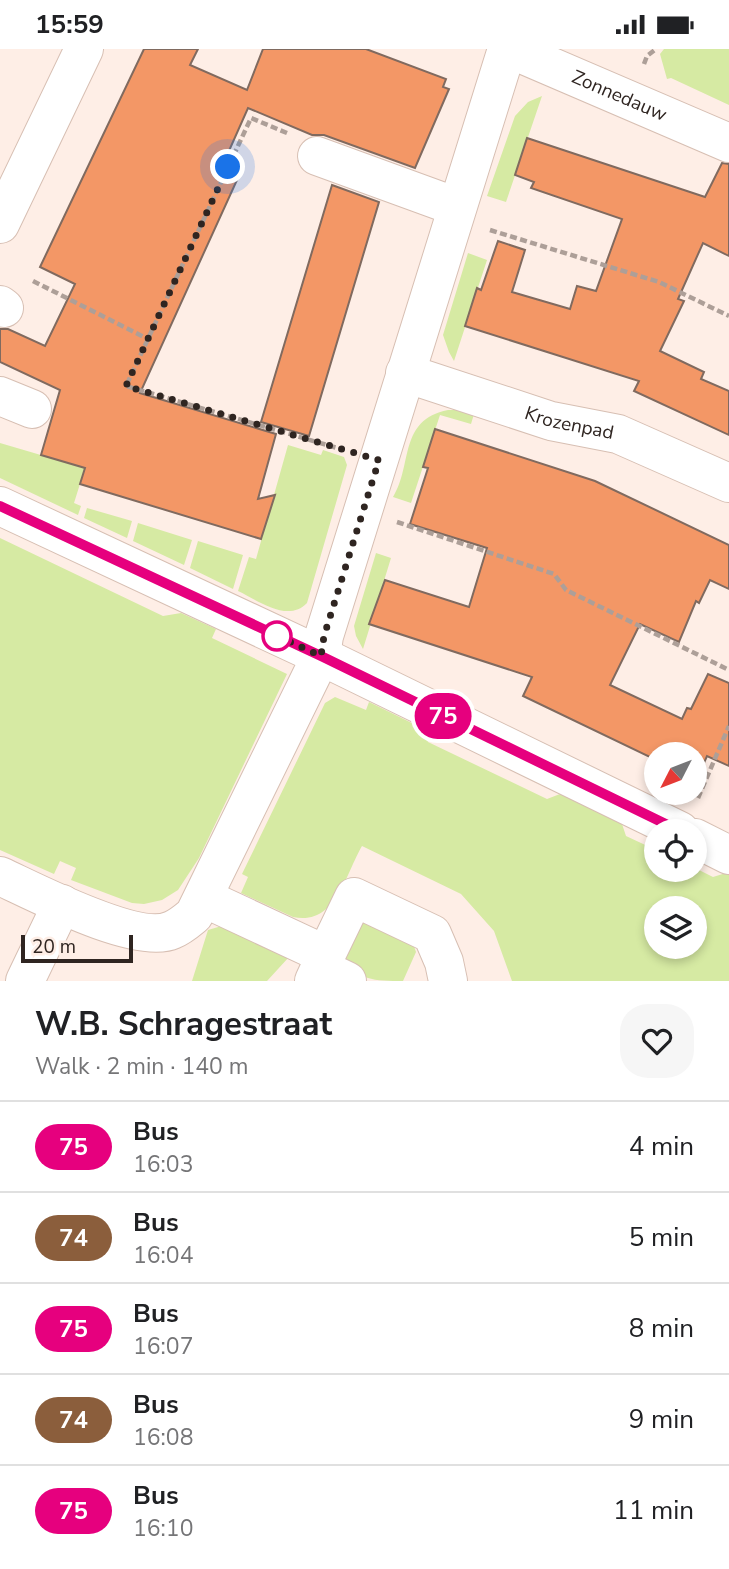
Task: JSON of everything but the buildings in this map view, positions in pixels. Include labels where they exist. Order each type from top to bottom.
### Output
[{"type":"street","points":[[0,224],[84,49]]},
{"type":"street","points":[[0,876],[111,925],[146,932],[171,932],[194,915],[205,898],[321,656],[324,636],[405,373],[508,49]]},
{"type":"street","name":"Zonnedauw","points":[[508,49],[729,143]]},
{"type":"street","points":[[317,156],[456,213]]},
{"type":"street","name":"Krozenpad","points":[[405,373],[551,421],[618,434],[729,483]]},
{"type":"street","points":[[0,506],[674,819]]},
{"type":"street","points":[[707,839],[729,855]]},
{"type":"street","points":[[205,898],[327,971],[354,897],[432,934],[444,962],[448,981]]},
{"type":"street","points":[[25,981],[62,904]]},
{"type":"path","points":[[317,156],[320,146],[251,118],[126,386],[379,460]]},
{"type":"path","points":[[456,213],[659,282],[729,316]]},
{"type":"path","points":[[10,297],[148,339]]},
{"type":"path","points":[[363,510],[554,574],[566,590],[729,670]]},
{"type":"path","points":[[692,819],[729,726]]},
{"type":"green space","points":[[664,49],[729,49],[729,105],[671,78],[667,79],[660,54]]},
{"type":"green space","points":[[542,96],[506,202],[487,196],[515,116],[528,102]]},
{"type":"green space","points":[[468,253],[487,260],[454,361],[443,335]]},
{"type":"green space","points":[[448,410],[474,414],[471,424],[440,415],[411,503],[393,497],[414,433],[421,423],[432,415]]},
{"type":"green space","points":[[0,443],[85,468],[74,503],[81,506],[78,515],[0,478]]},
{"type":"green space","points":[[288,445],[321,455],[323,450],[344,457],[347,465],[307,603],[299,609],[282,611],[238,591],[249,557],[256,559]]},
{"type":"green space","points":[[87,508],[132,521],[127,538],[84,518]]},
{"type":"green space","points":[[138,523],[192,540],[184,565],[133,541]]},
{"type":"green space","points":[[0,538],[163,616],[181,613],[216,629],[212,638],[287,674],[199,858],[178,890],[162,900],[144,904],[132,903],[71,880],[76,868],[60,861],[54,874],[0,850]]},
{"type":"green space","points":[[198,541],[243,555],[233,589],[190,568]]},
{"type":"green space","points":[[376,553],[391,558],[363,649],[354,626]]},
{"type":"green space","points":[[335,697],[366,710],[369,702],[422,728],[428,742],[547,799],[560,794],[621,821],[626,836],[644,844],[644,882],[707,882],[707,874],[713,877],[729,872],[729,981],[512,981],[494,931],[461,894],[362,846],[337,896],[320,914],[308,918],[293,917],[241,893],[248,877],[242,874],[325,703]]},
{"type":"green space","points":[[371,919],[411,938],[416,952],[403,981],[367,978],[353,970],[341,955],[356,924]]},
{"type":"green space","points":[[225,925],[289,957],[267,981],[192,981],[208,930]]},
{"type":"bus line","name":"75","points":[[0,506],[321,656],[655,819]]},
{"type":"route","points":[[228,167],[126,386],[379,460],[324,636],[321,656],[271,633],[277,636]]}]
